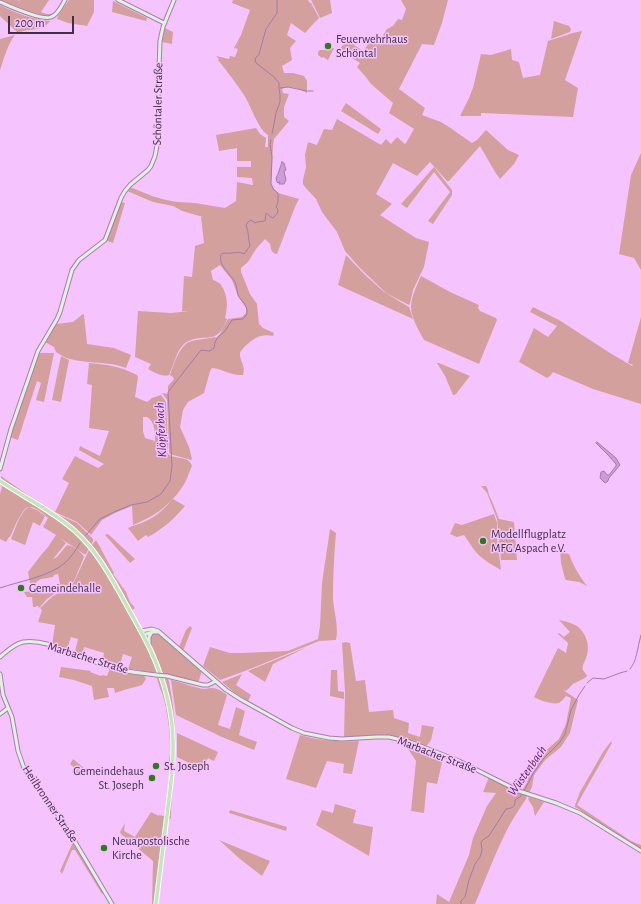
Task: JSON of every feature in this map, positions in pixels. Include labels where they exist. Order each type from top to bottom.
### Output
[{"type":"main road","points":[[0,482],[76,531],[87,543],[101,561],[141,631],[158,667],[169,704],[173,743],[171,782],[156,904]]},
{"type":"street","points":[[0,2],[45,18],[51,17],[55,14],[65,0]]},
{"type":"street","points":[[118,0],[164,23]]},
{"type":"street","name":"Schöntaler Straße","points":[[0,469],[11,429],[40,345],[54,325],[60,312],[72,270],[79,260],[104,240],[125,191],[148,170],[155,156],[158,140],[160,41],[164,23],[174,0]]},
{"type":"street","points":[[141,631],[155,629],[216,681]]},
{"type":"street","points":[[143,635],[153,632],[162,634]]},
{"type":"street","points":[[149,647],[150,643],[148,637],[153,632]]},
{"type":"street","name":"Marbacher Straße","points":[[0,657],[11,648],[22,642],[35,642],[64,649],[113,668],[136,673],[167,676],[202,686],[216,681],[240,699],[292,728],[304,733],[342,739],[376,737],[396,738],[416,744],[459,761],[523,792],[580,813],[641,851]]},
{"type":"street","name":"Heilbronner Straße","points":[[0,674],[3,695],[12,717],[18,751],[24,768],[62,820],[112,904]]},
{"type":"street","points":[[0,714],[8,708]]},
{"type":"shaded area","points":[[0,0],[49,0],[41,12],[48,14],[54,13],[47,17],[42,17],[20,10]]},
{"type":"shaded area","points":[[69,0],[94,0],[94,12],[87,26],[68,23],[57,19]]},
{"type":"shaded area","points":[[233,0],[308,0],[319,18],[305,33],[291,23],[287,35],[296,41],[290,48],[292,60],[282,66],[284,73],[293,73],[304,76],[307,81],[307,93],[291,87],[282,89],[283,93],[289,94],[284,107],[284,117],[289,121],[274,139],[273,146],[271,184],[278,193],[299,199],[277,254],[272,252],[270,244],[265,239],[256,249],[248,262],[241,268],[241,272],[250,294],[257,304],[259,324],[263,328],[274,333],[273,336],[265,335],[258,337],[242,349],[240,354],[244,369],[243,375],[212,368],[204,393],[188,402],[183,410],[180,427],[189,447],[191,460],[169,453],[167,400],[162,393],[168,394],[168,386],[174,379],[170,375],[182,348],[189,342],[195,340],[216,338],[220,334],[228,319],[242,317],[246,313],[246,308],[238,296],[232,280],[220,265],[211,271],[213,280],[220,284],[227,301],[225,318],[227,319],[219,334],[208,338],[197,338],[184,344],[177,354],[169,375],[161,375],[148,369],[151,364],[135,357],[138,311],[171,313],[189,311],[182,311],[184,276],[192,277],[195,246],[204,243],[201,217],[203,217],[182,211],[173,206],[153,202],[127,191],[130,187],[166,200],[225,208],[236,201],[237,182],[253,185],[252,178],[237,177],[237,167],[251,167],[251,161],[237,161],[237,148],[219,151],[216,135],[256,128],[260,134],[266,138],[265,147],[268,147],[268,135],[261,128],[244,95],[216,56],[229,59],[230,56],[235,57],[238,49],[234,48],[241,35],[250,10],[232,3]]},
{"type":"shaded area","points":[[311,0],[330,0],[332,13],[320,18]]},
{"type":"shaded area","points":[[401,0],[448,0],[434,45],[422,44],[399,89],[425,108],[422,115],[441,122],[472,143],[477,140],[486,130],[508,150],[519,155],[514,164],[500,179],[480,146],[449,181],[447,181],[430,162],[417,176],[393,163],[376,194],[392,204],[380,215],[416,238],[429,242],[424,267],[413,290],[409,305],[386,293],[345,251],[337,232],[322,212],[316,199],[303,184],[306,167],[305,155],[308,142],[317,145],[324,129],[332,130],[337,119],[381,145],[386,139],[391,144],[397,137],[405,144],[414,129],[389,113],[393,103],[371,84],[357,67],[360,63],[339,50],[347,40],[363,51],[370,42],[378,43],[387,29],[393,26],[398,19],[402,20],[406,9]]},
{"type":"shaded area","points":[[113,1],[147,18],[146,21],[112,12]]},
{"type":"shaded area","points":[[0,5],[25,16],[50,21],[43,27],[18,33],[0,16]]},
{"type":"shaded area","points":[[554,21],[569,26],[571,29],[570,32],[551,39]]},
{"type":"shaded area","points":[[165,28],[173,32],[172,44],[162,42]]},
{"type":"shaded area","points":[[582,31],[565,80],[578,88],[573,117],[481,113],[481,116],[460,116],[473,88],[481,54],[491,55],[511,49],[512,60],[519,62],[523,78],[540,75],[548,41]]},
{"type":"shaded area","points":[[15,35],[8,47],[0,70],[0,39]]},
{"type":"shaded area","points":[[334,48],[328,60],[318,55],[320,50]]},
{"type":"shaded area","points":[[346,103],[381,129],[378,134],[341,111]]},
{"type":"shaded area","points":[[641,153],[641,270],[634,258],[619,254],[631,175]]},
{"type":"shaded area","points":[[282,162],[284,163],[286,170],[284,171],[286,180],[284,184],[279,184],[280,182],[277,182],[276,178]]},
{"type":"shaded area","points":[[434,167],[452,190],[452,195],[433,224],[428,221],[450,192],[434,172],[407,208],[401,204]]},
{"type":"shaded area","points":[[121,202],[125,203],[113,243],[105,240],[109,235]]},
{"type":"shaded area","points":[[346,255],[384,292],[409,307],[413,319],[338,285]]},
{"type":"shaded area","points":[[421,276],[450,292],[479,305],[478,308],[480,311],[496,318],[497,320],[479,364],[424,340],[411,311],[413,295]]},
{"type":"shaded area","points":[[533,307],[559,320],[632,366],[633,365],[628,363],[641,317],[641,404],[593,389],[553,372],[547,378],[519,362],[534,328],[548,337],[557,326],[530,312]]},
{"type":"shaded area","points":[[83,314],[87,344],[114,348],[131,355],[126,368],[112,364],[68,359],[56,352],[54,347],[45,342],[56,324],[73,322]]},
{"type":"shaded area","points":[[54,353],[44,402],[36,400],[41,383],[37,381],[18,440],[10,437],[38,354]]},
{"type":"shaded area","points":[[61,356],[69,360],[61,402],[52,400]]},
{"type":"shaded area","points":[[89,363],[114,366],[137,375],[135,397],[147,402],[152,398],[161,395],[166,402],[167,453],[188,460],[192,466],[178,493],[161,510],[133,525],[132,506],[102,520],[91,535],[77,522],[55,512],[69,483],[62,479],[75,456],[98,468],[104,464],[79,450],[80,446],[100,456],[109,431],[89,428],[92,385],[87,384]],"holes":[[[143,417],[147,417],[153,424],[155,441],[145,438],[143,431]]]},
{"type":"shaded area","points":[[437,363],[470,376],[456,394],[453,395],[445,376]]},
{"type":"shaded area","points":[[597,442],[616,458],[620,465],[605,483],[600,478],[601,472],[604,471],[607,475],[609,475],[616,464],[596,443]]},
{"type":"shaded area","points":[[1,476],[52,512],[77,523],[93,539],[91,545],[80,534],[1,480]]},
{"type":"shaded area","points":[[0,484],[35,504],[71,529],[97,558],[136,625],[158,673],[128,669],[132,657],[123,654],[119,668],[102,663],[104,653],[84,647],[82,654],[75,652],[78,639],[71,637],[67,649],[52,645],[55,625],[38,622],[42,610],[40,608],[53,596],[72,585],[74,582],[89,550],[86,554],[84,554],[60,538],[66,543],[53,559],[57,557],[67,545],[77,550],[84,557],[74,581],[61,589],[58,574],[54,575],[53,577],[41,579],[36,583],[30,583],[28,572],[56,535],[43,527],[48,518],[37,509],[29,507],[26,508],[21,515],[6,542],[0,539],[0,494],[2,487]]},
{"type":"shaded area","points":[[481,486],[487,487],[499,519],[514,522],[517,560],[501,560],[497,519],[487,493]]},
{"type":"shaded area","points":[[173,499],[185,506],[163,527],[148,537],[146,535],[138,541],[128,528],[154,517]]},
{"type":"shaded area","points":[[29,507],[37,510],[45,516],[40,526],[33,522],[25,545],[11,539],[20,517]]},
{"type":"shaded area","name":"Modellflugplatz MFG Aspach e.V.","points":[[494,514],[497,523],[497,538],[501,570],[487,562],[478,554],[464,535],[457,537],[450,534],[455,523],[462,525]]},
{"type":"shaded area","points":[[330,529],[336,533],[333,599],[337,625],[336,640],[319,641],[220,680],[203,666],[210,647],[230,653],[288,651],[318,639],[322,583]]},
{"type":"shaded area","points":[[108,534],[135,559],[130,563],[105,535]]},
{"type":"shaded area","points":[[96,540],[114,573],[113,574],[135,608],[132,610],[117,582],[91,546]]},
{"type":"shaded area","points":[[560,550],[569,554],[576,570],[587,586],[579,582],[565,579],[561,563]]},
{"type":"shaded area","points":[[50,588],[58,588],[58,591],[47,599],[39,608],[38,606],[33,607],[32,597],[27,597],[24,592],[49,590]]},
{"type":"shaded area","points":[[559,620],[577,626],[585,636],[588,643],[588,651],[583,665],[583,671],[587,676],[573,684],[566,691],[563,690],[578,700],[570,733],[561,747],[545,760],[534,775],[532,787],[529,793],[522,791],[530,772],[543,753],[559,739],[566,724],[571,698],[566,696],[559,703],[553,703],[534,697],[558,648],[566,653],[568,643],[558,634],[559,633],[564,637],[570,632]]},
{"type":"shaded area","points":[[190,626],[192,628],[183,651],[179,647],[186,630]]},
{"type":"shaded area","points":[[152,633],[158,633],[177,649],[177,652],[181,652],[202,671],[198,683],[162,673],[149,640]]},
{"type":"shaded area","points":[[342,643],[350,643],[356,681],[365,680],[369,712],[393,710],[394,718],[409,723],[408,733],[420,737],[422,725],[434,727],[431,740],[426,747],[416,742],[395,737],[344,738],[345,692]]},
{"type":"shaded area","points":[[307,647],[273,664],[265,682],[248,671]]},
{"type":"shaded area","points":[[61,667],[91,671],[90,672],[101,676],[107,676],[110,668],[143,675],[146,679],[142,685],[115,693],[114,688],[107,688],[109,697],[94,700],[92,686],[59,677]]},
{"type":"shaded area","points":[[331,670],[337,670],[338,691],[344,692],[344,699],[330,696]]},
{"type":"shaded area","points":[[242,674],[236,685],[251,695],[248,701],[235,693],[222,682]]},
{"type":"shaded area","points":[[157,678],[161,678],[169,714],[172,741],[171,768],[168,767],[169,764],[167,763],[169,762],[170,755],[168,720],[163,696]]},
{"type":"shaded area","points":[[163,678],[168,679],[169,682],[174,712],[176,752],[170,819],[168,818],[175,752]]},
{"type":"shaded area","points":[[171,680],[201,689],[212,688],[220,690],[227,695],[218,725],[230,729],[236,707],[245,711],[239,735],[257,742],[254,750],[222,737],[176,715]]},
{"type":"shaded area","points":[[177,733],[218,752],[214,761],[208,758],[203,770],[177,757]]},
{"type":"shaded area","points":[[300,735],[330,741],[359,741],[352,774],[343,773],[344,764],[327,761],[316,788],[286,779]]},
{"type":"shaded area","points":[[615,736],[577,805],[631,841],[641,845],[641,849],[632,845],[575,807],[580,792],[603,752]]},
{"type":"shaded area","points":[[404,743],[410,744],[443,758],[437,784],[427,782],[424,813],[411,811],[416,761]]},
{"type":"shaded area","points":[[73,759],[84,768],[79,776],[72,771],[75,768],[70,764]]},
{"type":"shaded area","points":[[489,777],[527,795],[526,799],[504,835],[475,904],[436,904],[437,894],[449,902],[469,855],[473,838],[487,806],[496,793],[483,792]]},
{"type":"shaded area","points":[[529,797],[544,802],[535,816],[533,807],[528,799]]},
{"type":"shaded area","points":[[335,804],[356,810],[353,823],[373,827],[369,856],[316,825],[322,810],[333,813]]},
{"type":"shaded area","points":[[230,810],[287,827],[286,831],[229,813]]},
{"type":"shaded area","points":[[151,812],[159,816],[166,816],[156,904],[152,904],[153,861],[120,832],[125,823],[124,831],[135,837]]},
{"type":"shaded area","points":[[219,840],[270,861],[262,876],[240,859]]},
{"type":"shaded area","points":[[73,842],[103,893],[102,894],[75,850],[72,850],[62,874],[60,871]]},
{"type":"waterway","name":"Klöpferbach","points":[[272,134],[276,113],[280,102],[279,83],[274,77],[256,63],[255,59],[259,54],[266,29],[277,13],[277,0]]},
{"type":"waterway","points":[[280,88],[288,87],[307,91]]},
{"type":"waterway","points":[[308,91],[313,91]]},
{"type":"waterway","name":"Klöpferbach","points":[[86,535],[100,519],[131,505],[147,502],[161,494],[170,481],[172,466],[168,392],[201,350],[210,351],[214,348],[218,337],[225,331],[232,320],[243,319],[247,314],[246,306],[238,295],[235,282],[221,262],[221,254],[239,252],[244,254],[250,246],[246,225],[248,222],[251,220],[255,223],[265,221],[266,213],[273,218],[277,213],[278,209],[276,207],[278,202],[278,193],[274,190],[271,184],[271,140]]},
{"type":"waterway","name":"Klöpferbach","points":[[0,588],[42,575],[58,568],[65,563],[80,543]]},
{"type":"waterway","name":"Wüstenbach","points":[[630,669],[636,658],[641,635]]},
{"type":"waterway","name":"Wüstenbach","points":[[587,683],[593,678],[604,679],[627,671]]},
{"type":"waterway","name":"Wüstenbach","points":[[524,791],[534,772],[544,758],[560,742],[565,734],[571,710],[585,686]]},
{"type":"waterway","name":"Wüstenbach","points":[[461,904],[461,901],[465,897],[475,864],[480,857],[482,850],[481,842],[489,836],[506,809],[513,807],[515,800],[522,794]]},
{"type":"place","name":"Feuerwehrhaus Schöntal","points":[[328,46]]},
{"type":"place","name":"Modellflugplatz MFG Aspach e.V.","points":[[483,541]]},
{"type":"place","name":"Gemeindehalle","points":[[21,588]]},
{"type":"place","name":"St. Joseph","points":[[156,766]]},
{"type":"place","name":"Gemeindehaus St. Joseph","points":[[152,778]]},
{"type":"place","name":"Neuapostolische Kirche","points":[[104,848]]}]
